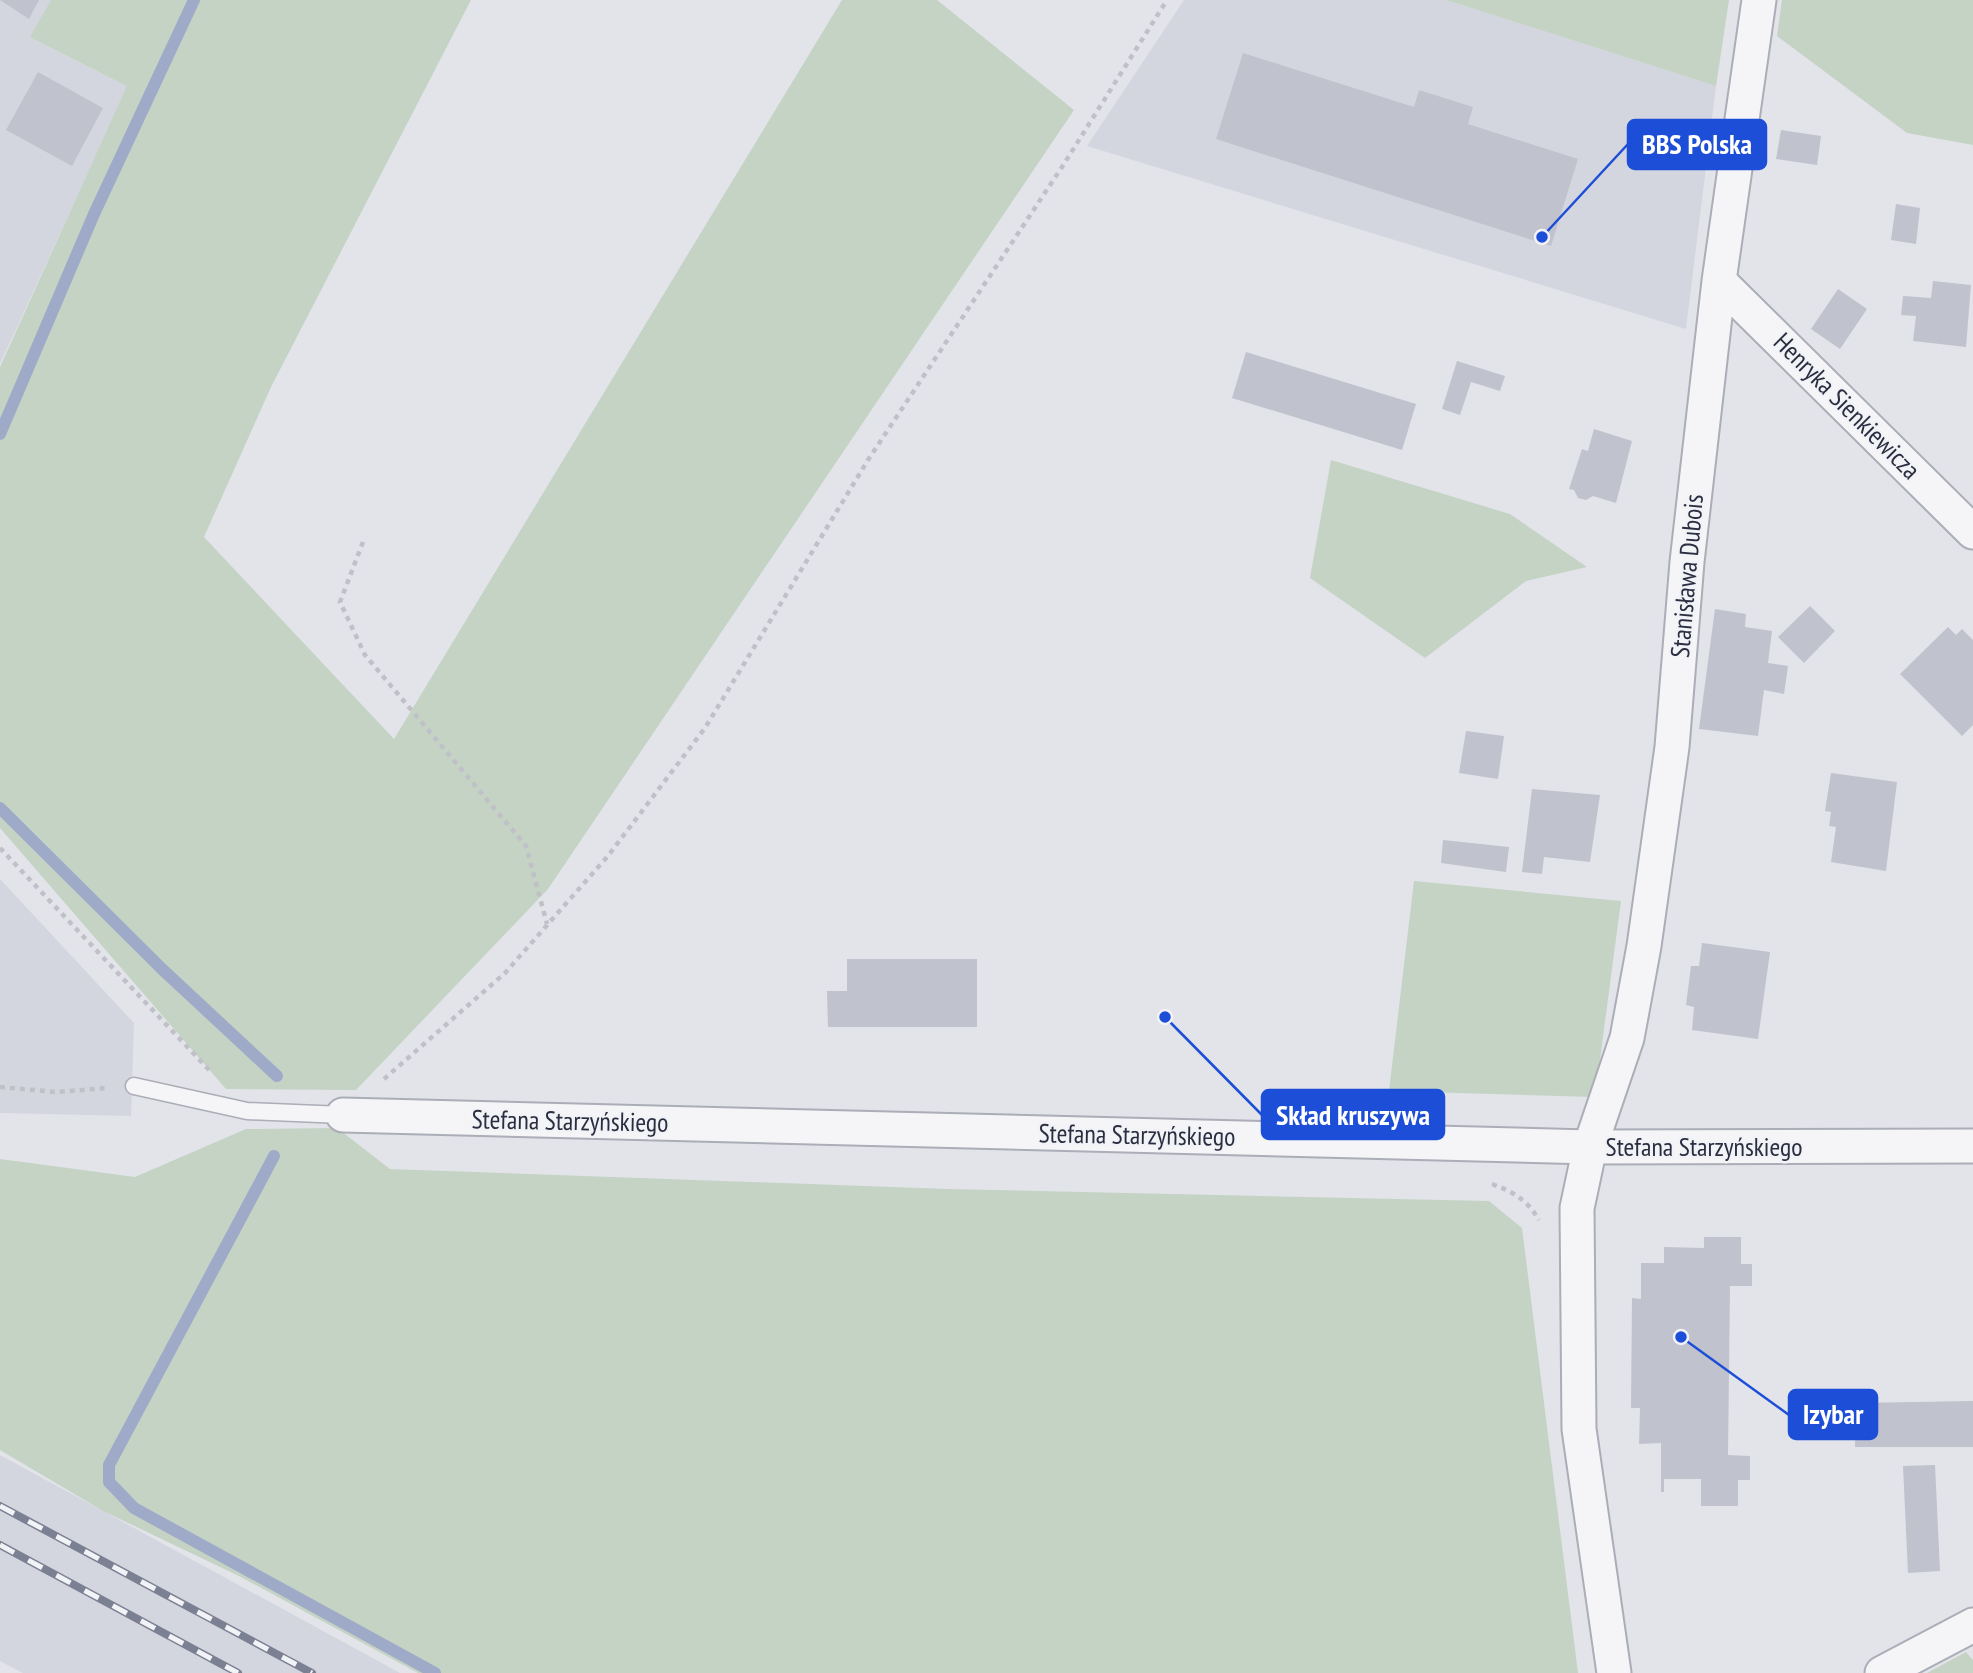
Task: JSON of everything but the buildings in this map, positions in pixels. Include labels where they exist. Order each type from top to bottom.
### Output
[{"type":"street","name":"Stanisława Dubois","points":[[1614,1673],[1579,1429],[1577,1208],[1590,1147],[1627,1038],[1644,946],[1672,747],[1687,562],[1719,281],[1759,0]]},
{"type":"street","name":"Henryka Sienkiewicza","points":[[1719,281],[1973,532]]},
{"type":"street","name":"Stefana Starzyńskiego","points":[[343,1115],[1590,1147],[1973,1146]]},
{"type":"street","points":[[1882,1673],[1973,1625]]},
{"type":"lane","points":[[134,1086],[247,1111],[343,1115]]},
{"type":"path","points":[[343,1115],[505,973],[608,856],[705,728],[867,460],[1062,167],[1167,0]]},
{"type":"path","points":[[363,542],[340,602],[365,655],[454,765],[526,846],[547,925]]},
{"type":"path","points":[[0,848],[247,1111]]},
{"type":"path","points":[[0,1087],[56,1091],[134,1086]]},
{"type":"path","points":[[1479,1183],[1493,1184],[1516,1193],[1531,1206],[1541,1224]]},
{"type":"shaded area","points":[[0,0],[51,0],[31,37],[128,86],[0,364]]},
{"type":"shaded area","points":[[1184,0],[1446,0],[1716,86],[1686,329],[1087,146]]},
{"type":"shaded area","points":[[0,879],[134,1023],[131,1116],[0,1113]]},
{"type":"shaded area","points":[[0,1455],[400,1673],[23,1673],[0,1661]]},
{"type":"green space","points":[[51,0],[471,0],[271,387],[204,537],[394,739],[842,0],[937,0],[1074,110],[548,889],[356,1090],[226,1089],[0,828],[0,367],[127,86],[30,37]]},
{"type":"green space","points":[[1446,0],[1729,0],[1716,86]]},
{"type":"green space","points":[[1782,0],[1973,0],[1973,145],[1907,133],[1777,36]]},
{"type":"green space","points":[[1331,460],[1510,514],[1587,567],[1526,581],[1425,658],[1310,578]]},
{"type":"green space","points":[[1414,881],[1621,901],[1595,1097],[1389,1091]]},
{"type":"green space","points":[[337,1128],[390,1169],[948,1189],[1489,1201],[1522,1228],[1578,1673],[418,1673],[241,1577],[103,1511],[0,1450],[0,1159],[135,1177],[246,1129]]},
{"type":"green space","points":[[1966,1652],[1973,1660],[1973,1673],[1927,1673]]},
{"type":"waterway","points":[[0,434],[94,214],[194,0]]},
{"type":"waterway","points":[[0,808],[163,970],[277,1076]]},
{"type":"waterway","points":[[274,1156],[109,1465],[109,1482],[134,1508],[435,1673]]},
{"type":"railway","points":[[0,1506],[312,1673]]},
{"type":"railway","points":[[0,1545],[238,1673]]},
{"type":"place","name":"BBS Polska","points":[[1542,237]]},
{"type":"place","name":"Skład kruszywa","points":[[1165,1017]]},
{"type":"place","name":"Izybar","points":[[1681,1337]]}]
